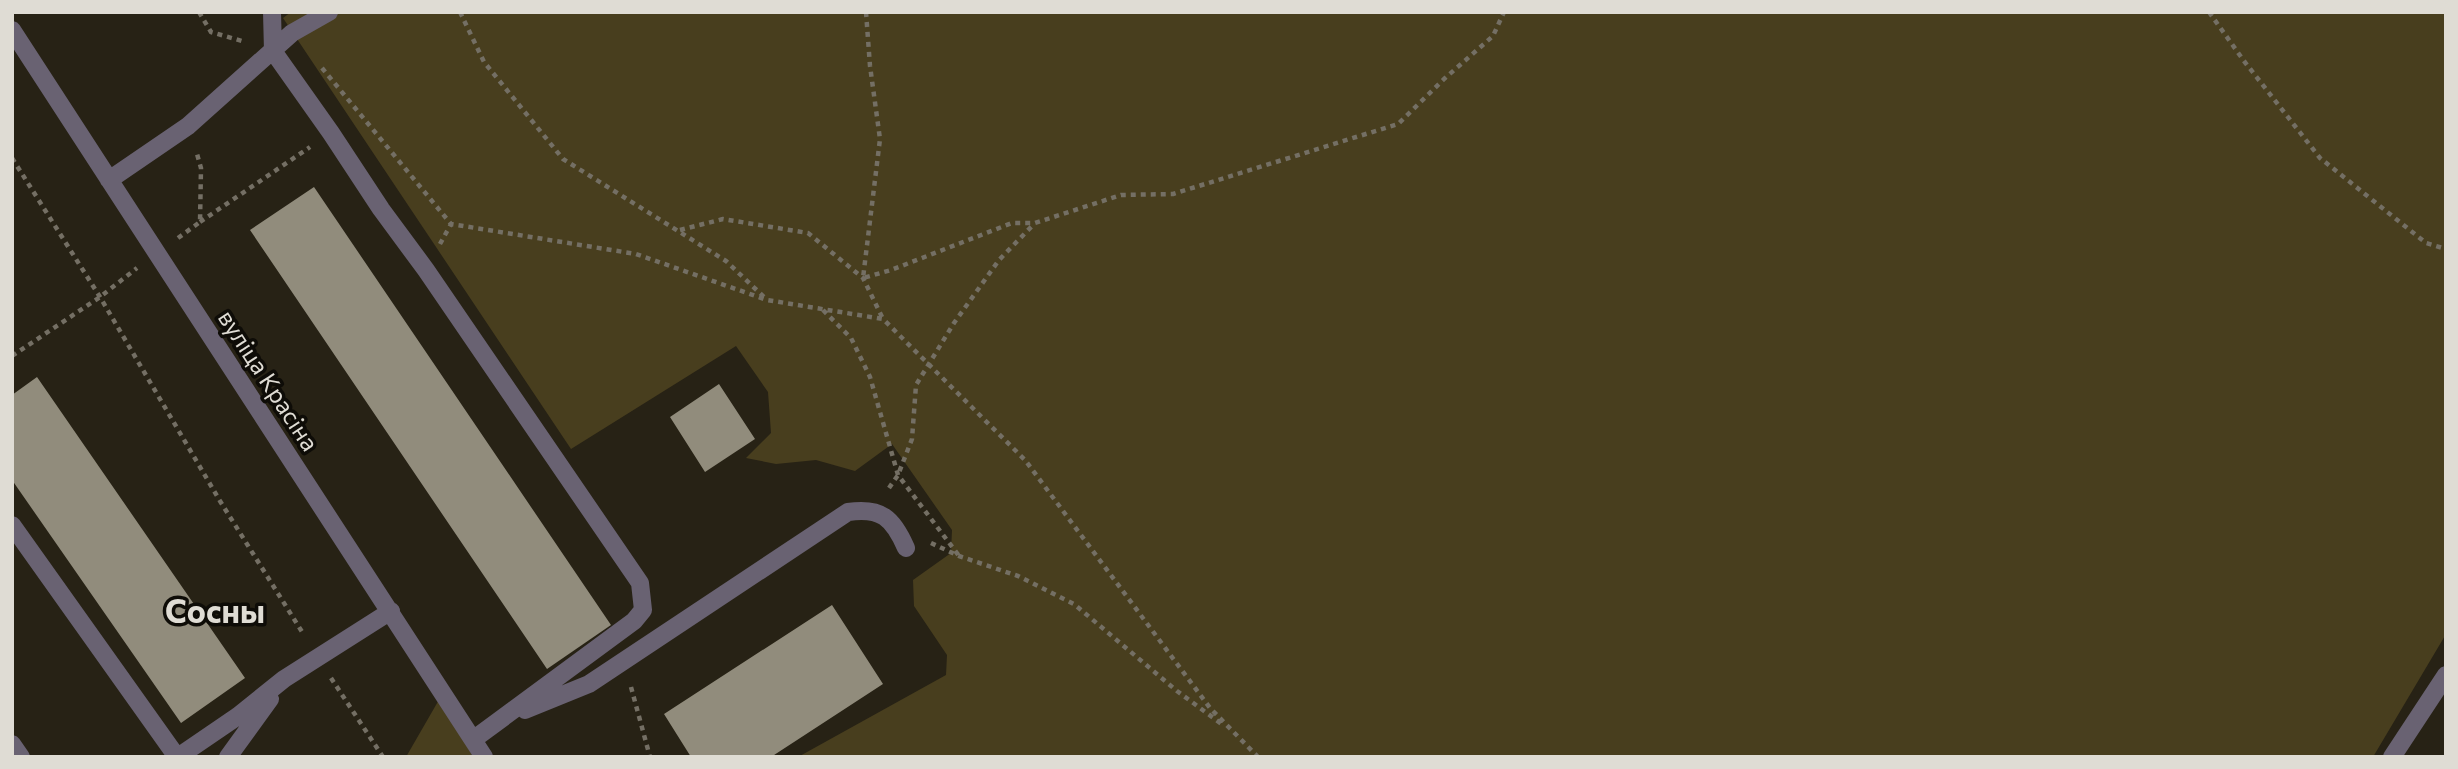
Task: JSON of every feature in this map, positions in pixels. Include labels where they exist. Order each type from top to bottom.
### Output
[{"type":"street","points":[[271,12],[273,51],[640,583],[643,610],[634,621],[474,739]]},
{"type":"street","points":[[109,180],[188,126],[292,33],[329,12]]},
{"type":"street","name":"вуліца Красіна","points":[[12,30],[484,757]]},
{"type":"street","points":[[502,720],[589,684],[848,512],[869,509],[886,519],[898,530],[906,548]]},
{"type":"street","points":[[12,525],[178,757],[238,716],[284,679],[391,611]]},
{"type":"street","points":[[2392,757],[2445,678]]},
{"type":"street","points":[[228,757],[284,679]]},
{"type":"street","points":[[12,744],[21,757]]},
{"type":"path","points":[[199,12],[211,32],[273,51]]},
{"type":"path","points":[[460,12],[484,62],[563,159],[726,261],[767,300]]},
{"type":"path","points":[[863,278],[880,139],[866,12]]},
{"type":"path","points":[[863,278],[891,270],[1012,223],[1035,223],[1121,195],[1173,194],[1398,124],[1493,36],[1504,12]]},
{"type":"path","points":[[2209,12],[2320,158],[2426,243],[2446,249]]},
{"type":"path","points":[[292,33],[451,224],[636,254],[767,300],[883,319]]},
{"type":"path","points":[[200,222],[331,133]]},
{"type":"path","points":[[12,158],[100,297],[220,501],[383,757]]},
{"type":"path","points":[[679,230],[723,219],[808,233],[863,278],[883,319],[1025,460],[1210,708],[1258,757]]},
{"type":"path","points":[[891,485],[912,439],[916,386],[999,260],[1035,223]]},
{"type":"path","points":[[822,309],[850,338],[870,377],[898,474],[959,556]]},
{"type":"path","points":[[928,542],[959,556],[1018,576],[1074,604],[1177,691],[1235,734]]},
{"type":"path","points":[[633,656],[631,688],[650,757]]},
{"type":"shaded area","points":[[291,12],[2446,12],[2446,634],[2373,757],[798,757],[946,675],[947,655],[914,606],[913,580],[951,553],[952,530],[892,444],[855,471],[816,460],[776,464],[746,458],[771,433],[768,392],[736,346],[571,449],[283,18]]},
{"type":"shaded area","points":[[440,698],[473,757],[406,757]]},
{"type":"building","points":[[314,187],[611,625],[547,669],[250,230]]},
{"type":"building","points":[[37,377],[245,678],[181,723],[12,480],[12,395]]},
{"type":"building","points":[[719,384],[755,439],[705,472],[670,417]]},
{"type":"building","points":[[832,605],[883,684],[771,757],[691,757],[664,714]]},
{"type":"district","name":"Сосны","points":[[215,610]]}]
